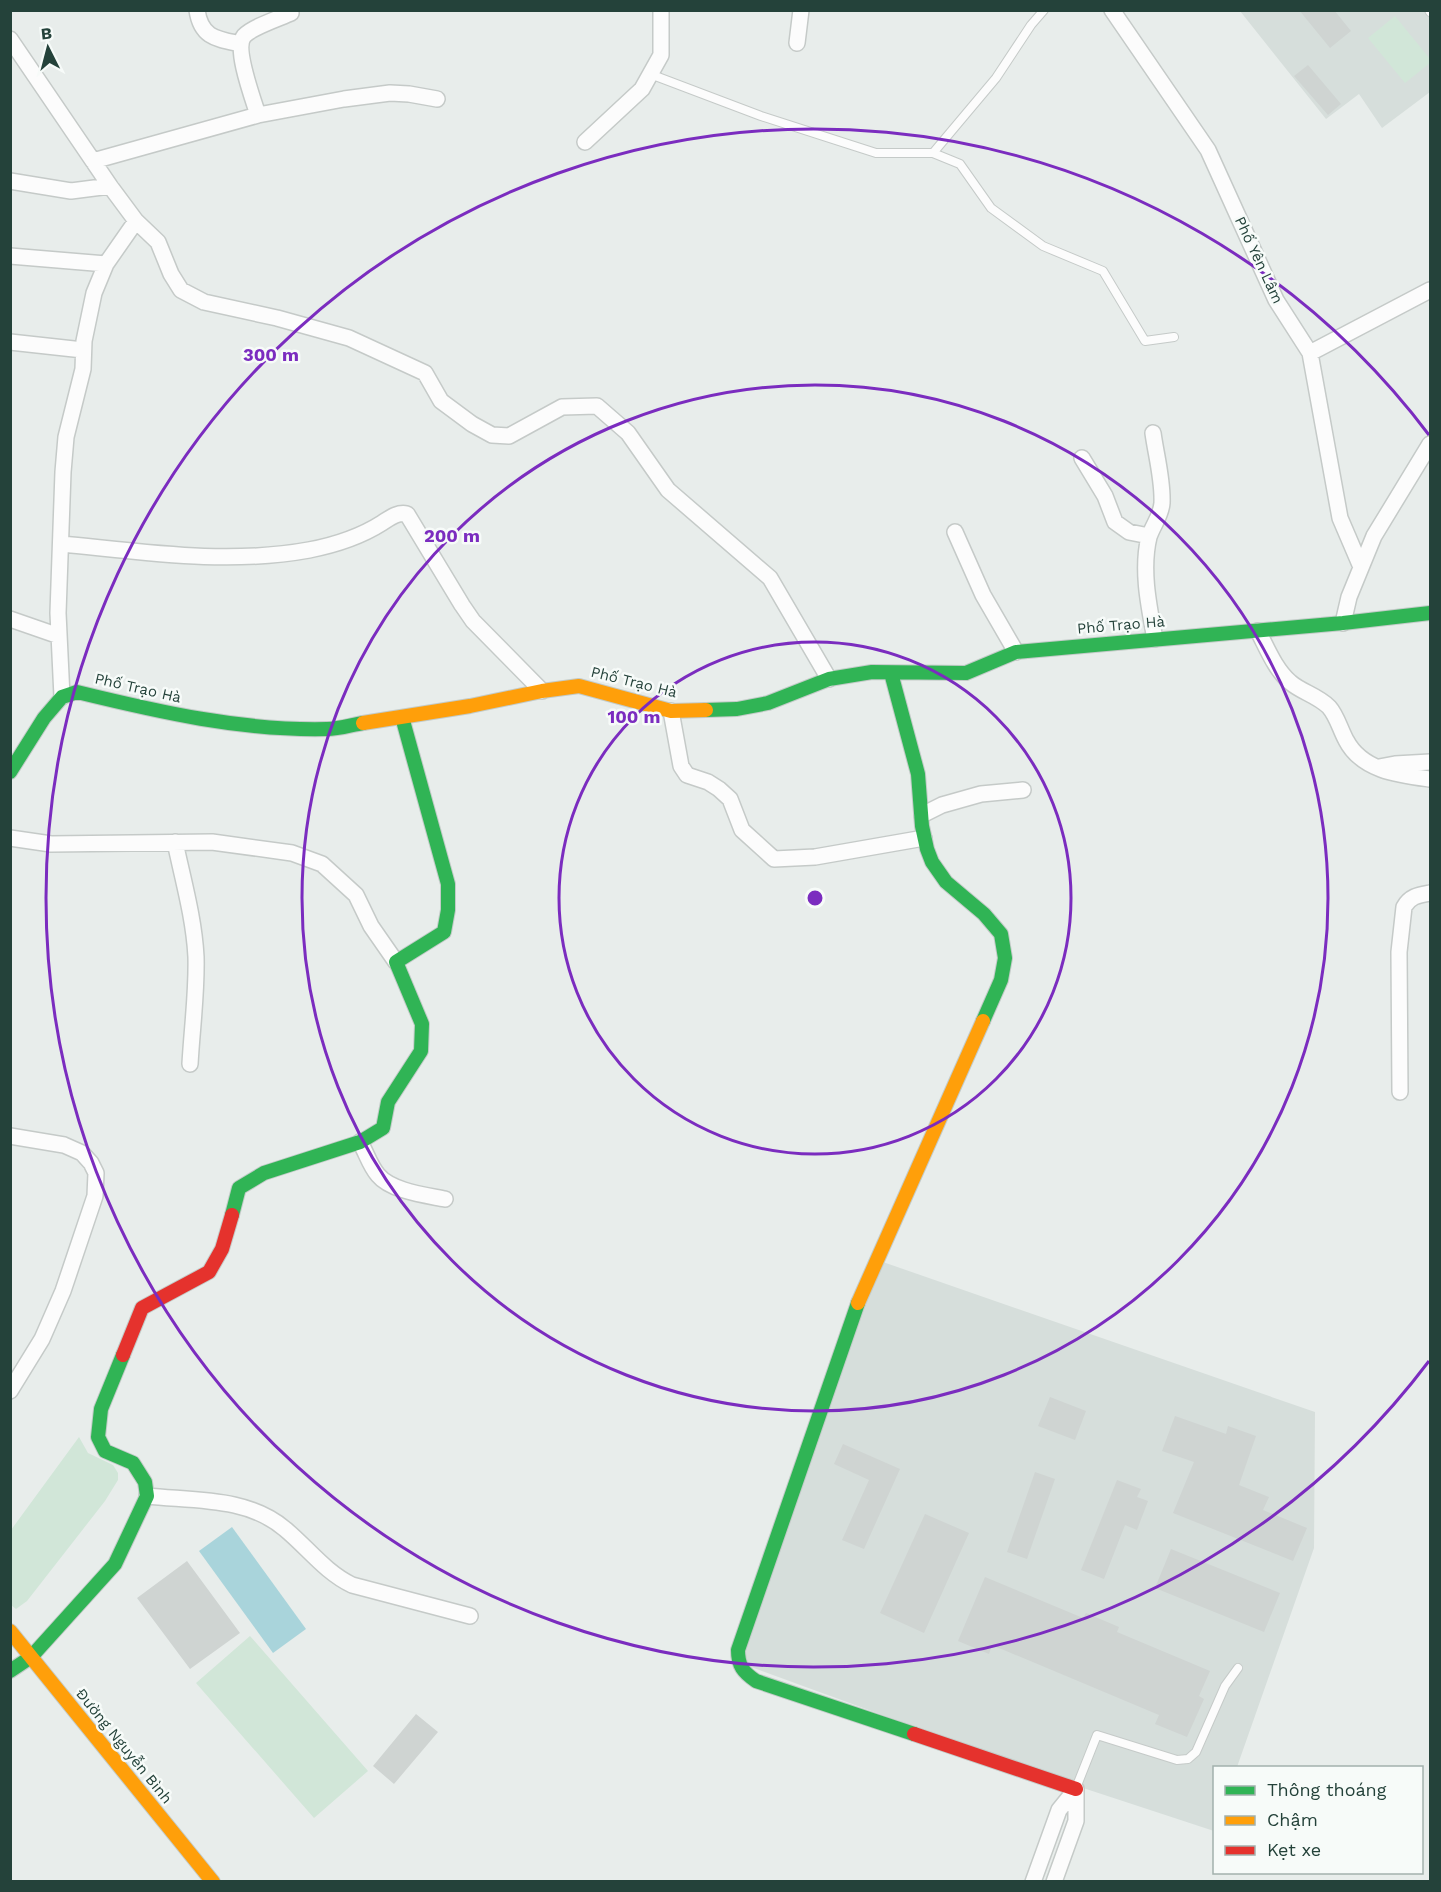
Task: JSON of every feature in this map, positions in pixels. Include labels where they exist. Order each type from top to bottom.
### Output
[{"type":"street","points":[[197,10],[199,22],[207,34],[219,40],[241,44]]},
{"type":"street","points":[[585,142],[642,89],[661,55],[661,10]]},
{"type":"street","points":[[797,43],[801,10]]},
{"type":"street","name":"Phố Yên Lâm","points":[[1112,10],[1208,150],[1276,300],[1310,353],[1340,519],[1361,567]]},
{"type":"street","points":[[258,115],[241,44],[244,36],[251,31],[291,13]]},
{"type":"street","points":[[10,39],[110,186],[136,220],[158,242],[171,274],[181,290],[204,302],[277,318],[349,338],[425,374],[441,401],[472,424],[492,435],[509,436],[562,407],[597,406],[628,433],[668,489],[770,578],[829,679]]},
{"type":"street","points":[[93,160],[258,115],[371,94],[409,94],[437,99]]},
{"type":"street","points":[[10,181],[71,191],[110,186]]},
{"type":"street","points":[[10,772],[44,718],[62,696],[59,636],[66,437],[83,369],[83,350],[94,293],[106,264],[136,220]]},
{"type":"street","points":[[10,256],[106,264]]},
{"type":"street","points":[[1310,353],[1431,290]]},
{"type":"street","points":[[10,342],[83,350]]},
{"type":"street","points":[[1153,433],[1162,503],[1158,519],[1149,536],[1146,560],[1149,608],[1155,639]]},
{"type":"street","points":[[1343,623],[1349,597],[1374,536],[1431,444]]},
{"type":"street","points":[[1082,458],[1105,496],[1115,522],[1129,531],[1149,536]]},
{"type":"street","points":[[62,544],[194,557],[275,555],[310,550],[346,541],[404,513],[473,621],[542,691]]},
{"type":"street","points":[[955,532],[983,595],[1016,652]]},
{"type":"street","name":"Phố Trạo Hà","points":[[62,696],[77,692],[227,724],[329,729],[579,686],[671,711],[737,709],[768,703],[829,679],[873,672],[966,674],[1016,652],[1343,623],[1431,612]]},
{"type":"street","points":[[10,619],[59,636]]},
{"type":"street","points":[[1258,631],[1282,674],[1292,684],[1321,699],[1334,712],[1346,741],[1356,755],[1376,767],[1407,776],[1431,779]]},
{"type":"street","points":[[891,673],[918,774],[924,838],[932,862],[946,882],[984,914],[1001,934],[1005,958],[1000,980],[860,1297],[738,1650],[737,1662],[742,1672],[756,1681],[1076,1789]]},
{"type":"street","points":[[671,711],[681,766],[687,775],[719,789],[730,799],[742,830],[774,859],[815,857],[924,838]]},
{"type":"street","points":[[396,962],[444,932],[448,910],[448,884],[402,717]]},
{"type":"street","points":[[1376,767],[1431,762]]},
{"type":"street","points":[[922,815],[942,805],[981,794],[1023,790]]},
{"type":"street","points":[[10,838],[51,844],[212,842],[292,853],[322,864],[356,895],[371,926],[396,962],[422,1024],[421,1051],[388,1102],[383,1128],[360,1142],[264,1173],[239,1188],[222,1249],[209,1272],[142,1308],[101,1409],[98,1437],[105,1451],[133,1463],[145,1482],[147,1496],[115,1564],[32,1657],[10,1671]]},
{"type":"street","points":[[175,842],[196,955],[190,1064]]},
{"type":"street","points":[[1400,1092],[1400,944],[1404,907],[1414,896],[1431,893]]},
{"type":"street","points":[[10,1136],[64,1144],[91,1162],[96,1173],[94,1196],[63,1291],[42,1339],[10,1391]]},
{"type":"street","points":[[360,1142],[377,1174],[385,1182],[398,1188],[444,1199]]},
{"type":"street","points":[[147,1496],[235,1505],[256,1510],[285,1528],[340,1579],[352,1585],[470,1616]]},
{"type":"street","name":"Đường Nguyễn Bình","points":[[10,1631],[213,1881]]},
{"type":"street","points":[[1033,1881],[1059,1810],[1076,1789]]},
{"type":"street","points":[[1054,1881],[1076,1821],[1076,1789]]},
{"type":"lane","points":[[933,153],[996,78],[1031,25],[1044,10]]},
{"type":"lane","points":[[650,74],[761,116],[876,153],[933,153],[960,164],[991,208],[1043,246],[1103,271],[1144,341],[1174,337]]},
{"type":"lane","points":[[1076,1789],[1096,1736],[1177,1760],[1188,1759],[1196,1752],[1225,1686],[1238,1668]]},
{"type":"shaded area","points":[[1240,11],[1430,11],[1430,92],[1382,128],[1359,94],[1326,119]]},
{"type":"shaded area","points":[[880,1261],[1315,1412],[1314,1548],[1237,1766],[1213,1766],[1213,1831],[1071,1784],[732,1660]]},
{"type":"green space","points":[[1395,16],[1430,59],[1430,63],[1405,83],[1368,38]]},
{"type":"green space","points":[[79,1437],[88,1453],[113,1465],[118,1473],[118,1480],[105,1501],[27,1601],[16,1609],[11,1605],[11,1530]]},
{"type":"green space","points":[[250,1636],[368,1771],[314,1818],[196,1683]]},
{"type":"water","points":[[232,1527],[306,1629],[273,1653],[199,1551]]},
{"type":"building","points":[[1299,10],[1334,10],[1351,31],[1330,48]]},
{"type":"building","points":[[1308,65],[1341,104],[1328,115],[1294,76]]},
{"type":"building","points":[[1050,1397],[1086,1411],[1075,1440],[1038,1426]]},
{"type":"building","points":[[1175,1416],[1226,1434],[1228,1426],[1256,1436],[1239,1485],[1269,1497],[1263,1510],[1307,1528],[1293,1561],[1173,1513],[1194,1462],[1162,1451]]},
{"type":"building","points":[[843,1444],[900,1469],[864,1549],[842,1540],[869,1480],[834,1464]]},
{"type":"building","points":[[1035,1472],[1055,1479],[1027,1559],[1007,1552]]},
{"type":"building","points":[[1117,1480],[1141,1489],[1137,1497],[1148,1501],[1137,1530],[1125,1525],[1104,1579],[1081,1570]]},
{"type":"building","points":[[925,1514],[969,1533],[924,1633],[880,1613]]},
{"type":"building","points":[[1171,1549],[1280,1593],[1264,1632],[1155,1588]]},
{"type":"building","points":[[187,1561],[240,1633],[190,1669],[137,1598]]},
{"type":"building","points":[[985,1577],[1083,1618],[1086,1613],[1119,1627],[1117,1632],[1210,1671],[1199,1696],[1204,1699],[1187,1737],[1155,1724],[1159,1715],[992,1645],[989,1654],[958,1641]]},
{"type":"building","points":[[416,1714],[438,1732],[394,1784],[373,1766]]},
{"type":"traffic: fast","points":[[706,710],[737,709],[768,703],[829,679],[872,672],[966,673],[1016,652],[1430,613]]},
{"type":"traffic: fast","points":[[891,673],[918,774],[922,826],[932,862],[946,882],[984,914],[1001,934],[1005,958],[1001,980],[983,1021]]},
{"type":"traffic: fast","points":[[10,772],[44,718],[62,697],[77,692],[201,719],[264,727],[327,729],[363,723]]},
{"type":"traffic: fast","points":[[232,1215],[239,1188],[264,1173],[360,1142],[383,1128],[388,1102],[421,1051],[422,1024],[396,962],[444,932],[448,910],[448,884],[402,717]]},
{"type":"traffic: fast","points":[[858,1303],[738,1650],[738,1656],[742,1668],[756,1681],[914,1734]]},
{"type":"traffic: fast","points":[[10,1671],[31,1657],[115,1564],[147,1496],[145,1482],[133,1463],[105,1451],[98,1437],[101,1409],[123,1355]]},
{"type":"traffic: slow","points":[[363,723],[579,686],[671,711],[706,710]]},
{"type":"traffic: slow","points":[[858,1303],[983,1021]]},
{"type":"traffic: slow","points":[[10,1631],[213,1882]]},
{"type":"traffic: jam","points":[[123,1355],[142,1308],[209,1272],[222,1249],[232,1215]]},
{"type":"traffic: jam","points":[[914,1734],[1076,1789]]}]
